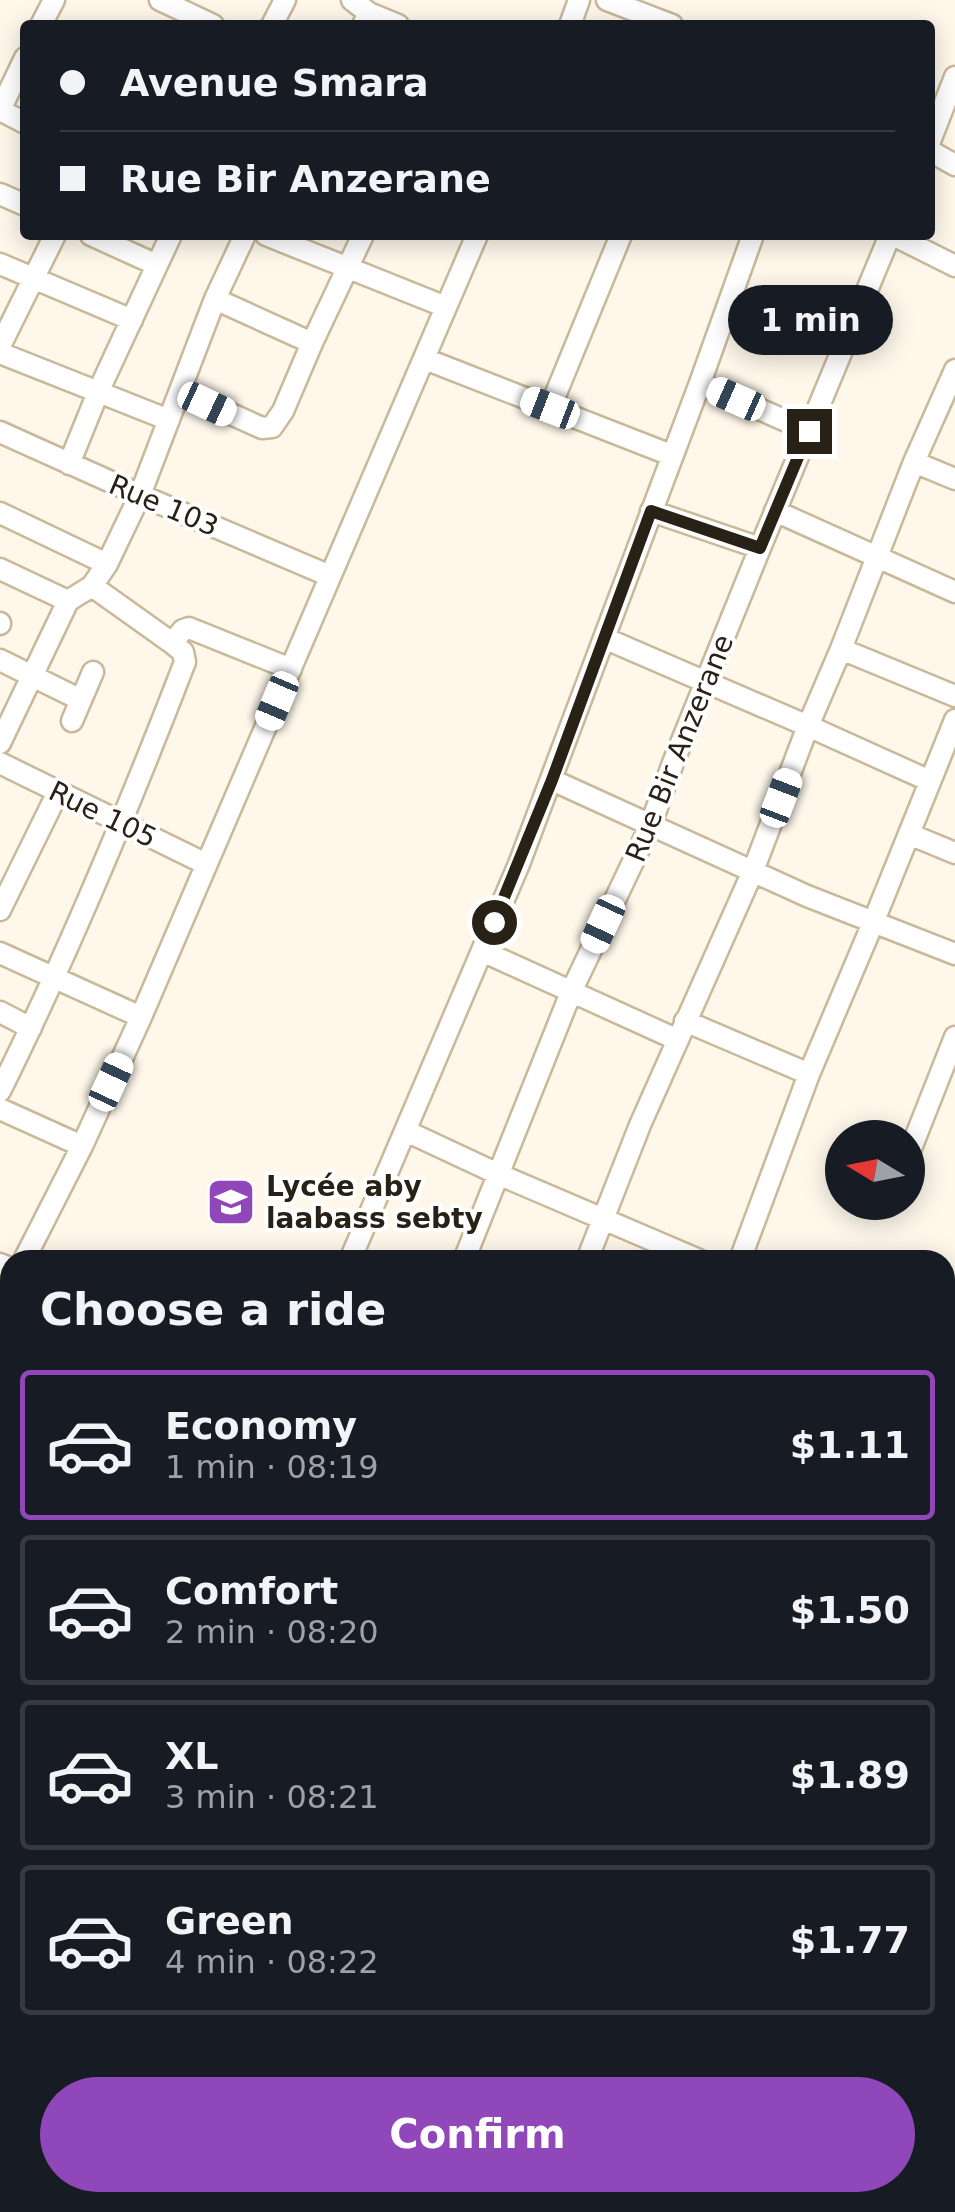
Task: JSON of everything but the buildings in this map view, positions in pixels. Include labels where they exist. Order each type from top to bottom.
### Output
[{"type":"street","points":[[160,0],[197,20]]},
{"type":"street","points":[[607,0],[659,20]]},
{"type":"street","points":[[20,68],[0,110],[20,121]]},
{"type":"street","points":[[935,128],[955,77]]},
{"type":"street","points":[[53,240],[0,350],[169,420]]},
{"type":"street","points":[[102,240],[157,265]]},
{"type":"street","points":[[70,464],[99,390],[168,240]]},
{"type":"street","points":[[0,744],[68,602],[92,586],[107,564],[140,495],[215,299],[243,240]]},
{"type":"street","points":[[278,240],[446,308]]},
{"type":"street","points":[[180,391],[262,428],[272,427],[284,411],[360,240]]},
{"type":"street","points":[[29,1250],[141,1017],[475,240]]},
{"type":"street","points":[[550,408],[620,240]]},
{"type":"street","points":[[354,1250],[552,780],[751,240]]},
{"type":"street","name":"Rue Bir Anzerane","points":[[468,1250],[572,990],[651,824],[760,548],[890,240]]},
{"type":"street","points":[[902,240],[955,266]]},
{"type":"street","points":[[0,264],[132,320]]},
{"type":"street","points":[[215,299],[312,343]]},
{"type":"street","points":[[425,359],[671,456]]},
{"type":"street","points":[[591,1250],[640,1125],[753,872],[914,462],[954,374]]},
{"type":"street","points":[[700,383],[809,431]]},
{"type":"street","name":"Rue 103","points":[[0,432],[330,576]]},
{"type":"street","points":[[914,462],[955,479]]},
{"type":"street","points":[[651,511],[760,548]]},
{"type":"street","points":[[776,511],[955,592]]},
{"type":"street","points":[[0,513],[107,564]]},
{"type":"street","points":[[0,569],[68,602]]},
{"type":"street","points":[[0,1091],[120,822],[185,662],[183,652],[172,643],[92,586]]},
{"type":"street","points":[[172,643],[182,630],[189,628],[291,668]]},
{"type":"street","points":[[604,638],[930,781]]},
{"type":"street","points":[[841,649],[955,696]]},
{"type":"street","points":[[0,660],[82,700]]},
{"type":"street","points":[[72,721],[93,672]]},
{"type":"street","points":[[744,1250],[809,1074],[930,781],[948,756],[955,720]]},
{"type":"street","name":"Rue 105","points":[[0,764],[206,864]]},
{"type":"street","points":[[552,780],[753,872],[955,954]]},
{"type":"street","points":[[0,910],[58,792]]},
{"type":"street","points":[[910,834],[955,853]]},
{"type":"street","points":[[482,951],[572,990],[809,1074]]},
{"type":"street","points":[[0,953],[141,1017]]},
{"type":"street","points":[[0,1012],[31,1028]]},
{"type":"street","points":[[922,1120],[955,1037]]},
{"type":"street","points":[[0,1109],[82,1146]]},
{"type":"street","points":[[406,1132],[676,1250]]},
{"type":"place","name":"Lycée aby laabass sebty","points":[[231,1202]]},
{"type":"route","points":[[494,922],[552,780],[651,511],[760,548],[809,431]]}]
